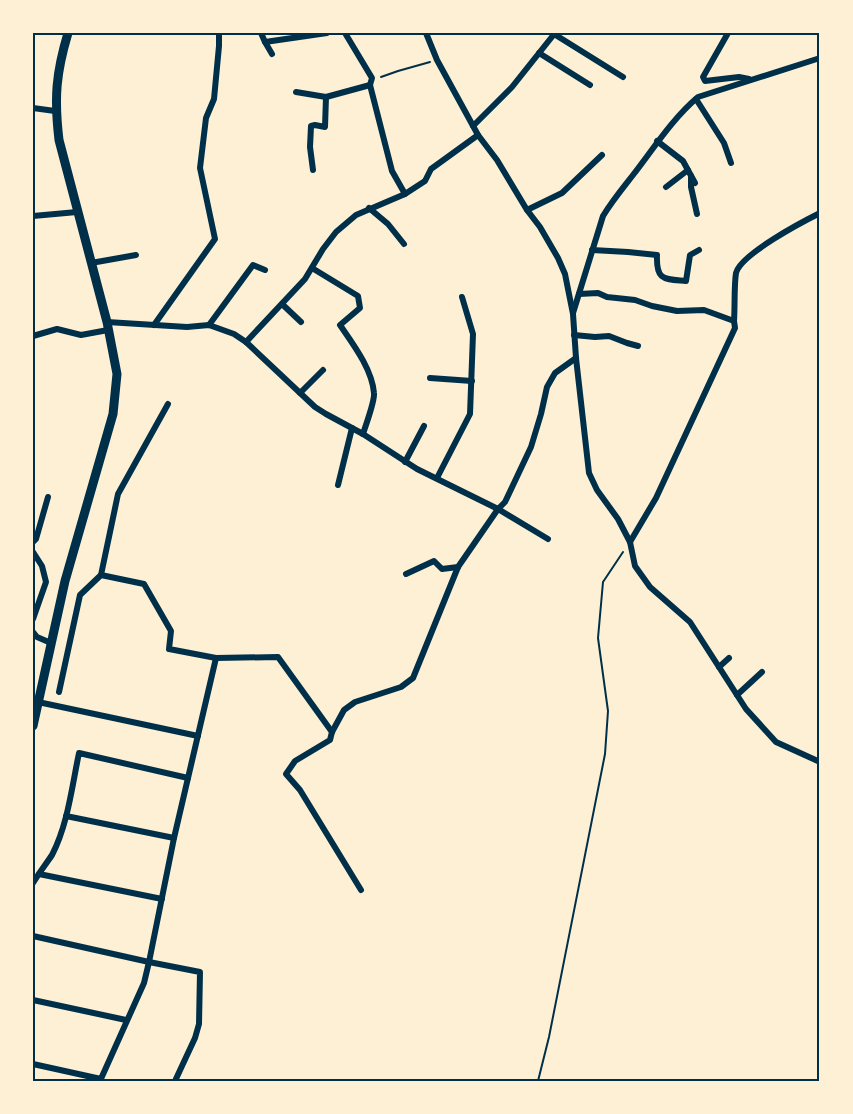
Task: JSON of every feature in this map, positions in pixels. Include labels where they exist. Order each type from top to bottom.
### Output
[{"type":"street","points":[[33,726],[65,581],[113,414],[117,374],[107,326],[59,140],[55,111],[56,88],[60,58],[68,33]]},
{"type":"street","points":[[154,325],[216,239],[200,168],[206,118],[214,99],[219,33]]},
{"type":"street","points":[[261,33],[272,54]]},
{"type":"street","points":[[265,42],[327,33]]},
{"type":"street","points":[[345,33],[371,81],[392,171],[405,194]]},
{"type":"street","points":[[426,33],[437,60],[478,135],[540,227],[565,274],[573,314],[589,472],[597,490],[618,519],[630,542],[635,566],[650,587],[690,622],[746,709],[776,742],[820,762]]},
{"type":"street","points":[[473,126],[512,87],[555,33],[623,77]]},
{"type":"street","points":[[728,33],[704,77],[705,81],[739,77],[751,80]]},
{"type":"street","points":[[539,53],[590,85]]},
{"type":"street","points":[[573,314],[603,216],[611,202],[657,141],[696,99],[820,58]]},
{"type":"street","points":[[296,92],[326,97],[371,81]]},
{"type":"street","points":[[313,170],[310,147],[311,126],[325,127],[326,97]]},
{"type":"street","points":[[696,99],[724,143],[731,163]]},
{"type":"street","points":[[33,108],[55,111]]},
{"type":"street","points":[[246,342],[305,279],[336,232],[356,215],[405,194],[425,181],[431,169],[478,135]]},
{"type":"street","points":[[657,141],[683,161],[695,183]]},
{"type":"street","points":[[527,210],[562,192],[602,154]]},
{"type":"street","points":[[666,187],[689,173]]},
{"type":"street","points":[[689,173],[697,214]]},
{"type":"street","points":[[369,208],[388,224],[404,244]]},
{"type":"street","points":[[33,216],[77,212]]},
{"type":"street","points":[[630,542],[656,498],[735,328],[736,273],[740,265],[768,243],[820,213]]},
{"type":"street","points":[[592,250],[657,255],[656,267],[659,275],[664,279],[686,281],[690,255],[699,250]]},
{"type":"street","points":[[91,263],[136,255]]},
{"type":"street","points":[[209,325],[253,265],[265,270]]},
{"type":"street","points":[[312,268],[358,296],[360,308],[340,325],[361,357],[374,394],[363,434]]},
{"type":"street","points":[[579,294],[597,293],[677,311],[704,310],[734,321]]},
{"type":"street","points":[[437,478],[470,414],[473,334],[462,297]]},
{"type":"street","points":[[282,304],[301,322]]},
{"type":"street","points":[[33,336],[57,329],[81,335],[107,326],[154,325],[187,327],[209,325],[234,334],[246,342],[315,407],[363,434],[417,469],[498,509],[548,539]]},
{"type":"street","points":[[574,335],[595,338],[609,336],[638,346]]},
{"type":"street","points":[[361,890],[300,790],[286,774],[295,761],[330,740],[344,710],[355,702],[401,687],[413,678],[458,567],[505,502],[531,447],[542,414],[547,387],[555,373],[576,358]]},
{"type":"street","points":[[300,393],[323,370]]},
{"type":"street","points":[[430,378],[472,381]]},
{"type":"street","points":[[59,692],[80,595],[101,575],[118,494],[168,404]]},
{"type":"street","points":[[405,462],[424,426]]},
{"type":"street","points":[[338,485],[352,428]]},
{"type":"street","points":[[33,542],[36,539],[48,497]]},
{"type":"street","points":[[33,552],[42,566],[46,582],[33,619]]},
{"type":"street","points":[[406,574],[434,561],[442,569],[458,567]]},
{"type":"street","points":[[101,575],[144,584],[171,631],[169,649],[216,658],[278,657],[332,732]]},
{"type":"street","points":[[33,632],[51,643]]},
{"type":"street","points":[[33,1064],[101,1080],[144,983],[174,838],[216,658]]},
{"type":"street","points":[[719,667],[729,658]]},
{"type":"street","points":[[737,695],[762,672]]},
{"type":"street","points":[[38,702],[198,736]]},
{"type":"street","points":[[33,883],[52,855],[59,836],[66,816],[79,753],[188,778]]},
{"type":"street","points":[[66,816],[174,838]]},
{"type":"street","points":[[39,874],[162,899]]},
{"type":"street","points":[[33,936],[200,972],[199,1024],[175,1081]]},
{"type":"street","points":[[33,1000],[126,1020]]},
{"type":"path","points":[[371,81],[398,70],[437,60]]},
{"type":"path","points":[[538,1081],[549,1037],[605,754],[608,711],[598,638],[603,582],[630,542]]}]
